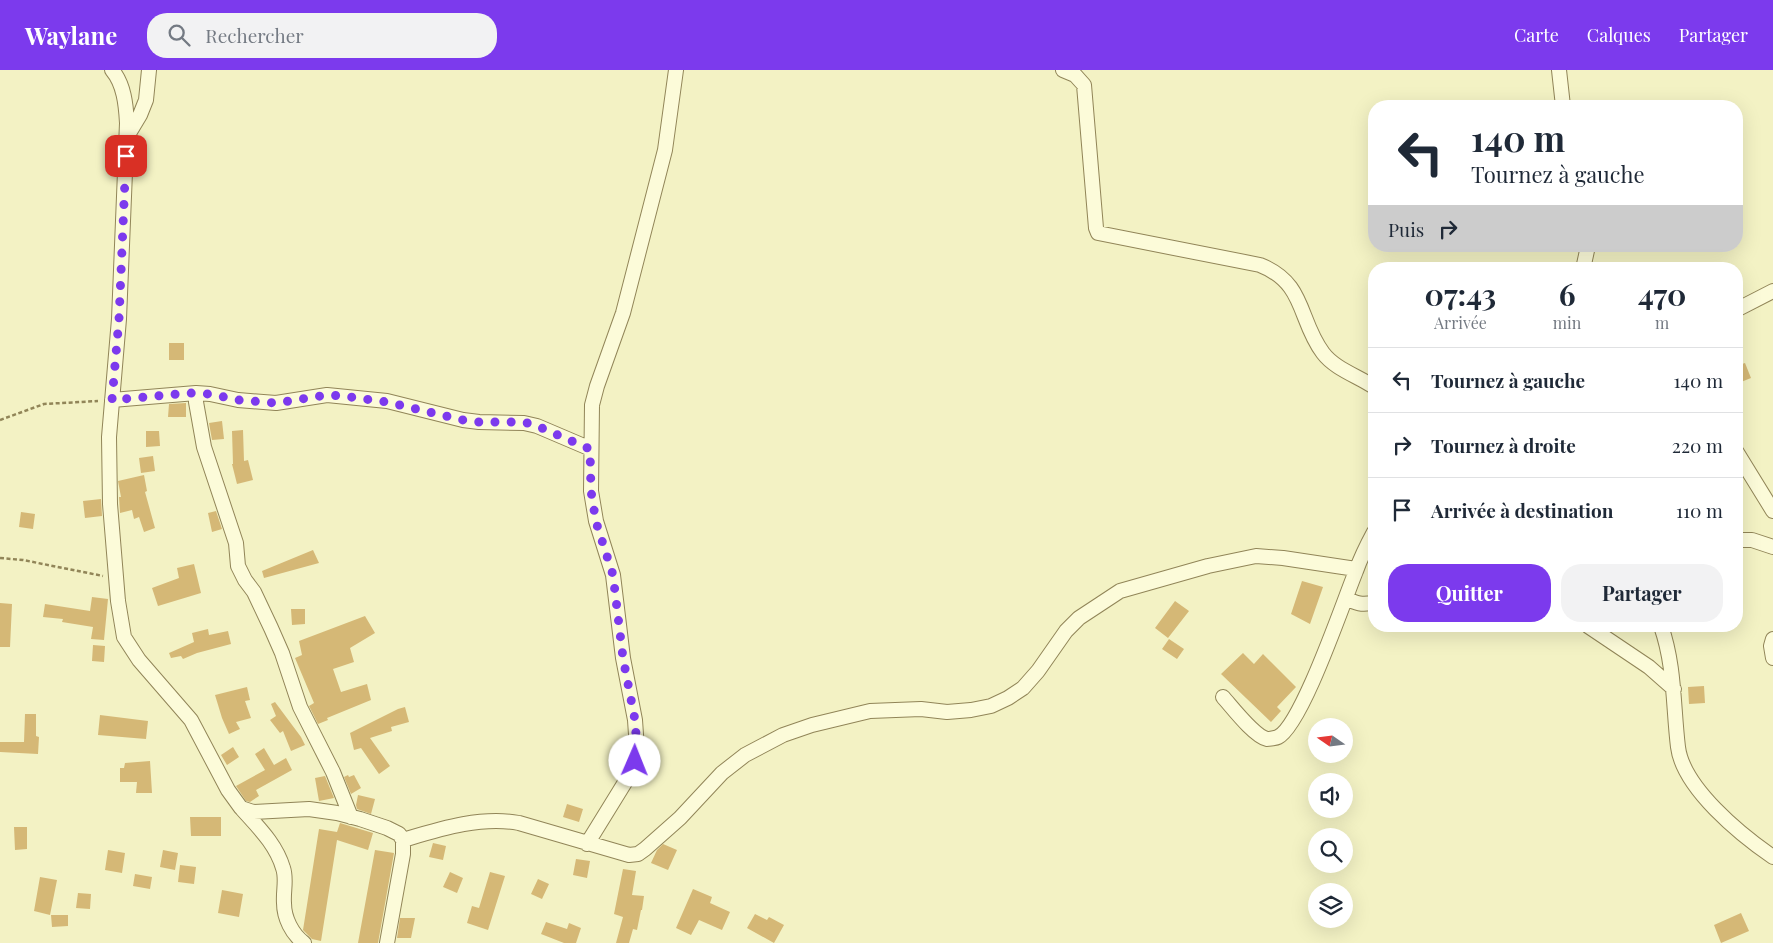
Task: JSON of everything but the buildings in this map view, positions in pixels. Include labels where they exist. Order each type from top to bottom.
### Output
[{"type":"street","points":[[112,70],[124,98],[128,123],[119,319],[112,400],[109,468],[118,601],[124,637],[128,646],[191,720],[228,790],[241,808],[268,837],[284,870],[285,914],[289,924],[304,943]]},
{"type":"street","points":[[127,138],[146,100],[149,70]]},
{"type":"street","points":[[587,844],[632,771],[637,749],[635,720],[623,658],[613,575],[596,522],[591,491],[592,405],[623,313],[665,150],[676,70]]},
{"type":"street","points":[[1062,70],[1075,74],[1084,85],[1096,228],[1098,233],[1260,265],[1270,270],[1289,286],[1296,295],[1315,341],[1323,354],[1330,361],[1368,383]]},
{"type":"street","points":[[1559,70],[1562,100]]},
{"type":"street","points":[[1743,306],[1773,291]]},
{"type":"street","points":[[112,400],[196,393],[238,400],[276,403],[327,395],[387,402],[463,420],[524,422],[590,449]]},
{"type":"street","points":[[196,393],[204,447],[236,543],[238,566],[254,592],[271,628],[282,653],[300,707],[333,772],[351,817]]},
{"type":"street","points":[[1743,462],[1773,511]]},
{"type":"street","points":[[1743,540],[1752,540],[1773,548]]},
{"type":"street","points":[[1223,696],[1256,733],[1267,739],[1278,737],[1287,728],[1298,711],[1312,682],[1356,570],[1368,545]]},
{"type":"street","points":[[402,840],[487,820],[503,820],[629,855],[638,854],[680,818],[730,767],[745,755],[783,735],[812,725],[870,711],[921,709],[947,712],[971,710],[991,706],[1008,698],[1023,688],[1038,671],[1072,624],[1120,591],[1216,564],[1256,556],[1283,558],[1356,570]]},
{"type":"street","points":[[1346,598],[1354,603],[1368,604]]},
{"type":"street","points":[[1597,632],[1649,667],[1674,689]]},
{"type":"street","points":[[1663,632],[1669,654],[1674,689],[1678,749],[1688,773],[1700,792],[1724,817],[1753,843],[1773,857]]},
{"type":"street","points":[[1773,639],[1773,658]]},
{"type":"street","points":[[241,808],[253,812],[309,809],[351,817],[387,828],[398,834],[402,840],[403,854],[387,943]]},
{"type":"path","points":[[0,420],[44,404],[112,400]]},
{"type":"path","points":[[0,558],[23,560],[117,579]]},
{"type":"route","points":[[126,156],[119,319],[112,400],[189,393],[276,403],[327,395],[343,396],[404,405],[463,420],[524,422],[590,449],[591,491],[596,522],[613,575],[623,658],[635,720],[637,749],[635,761]]}]
